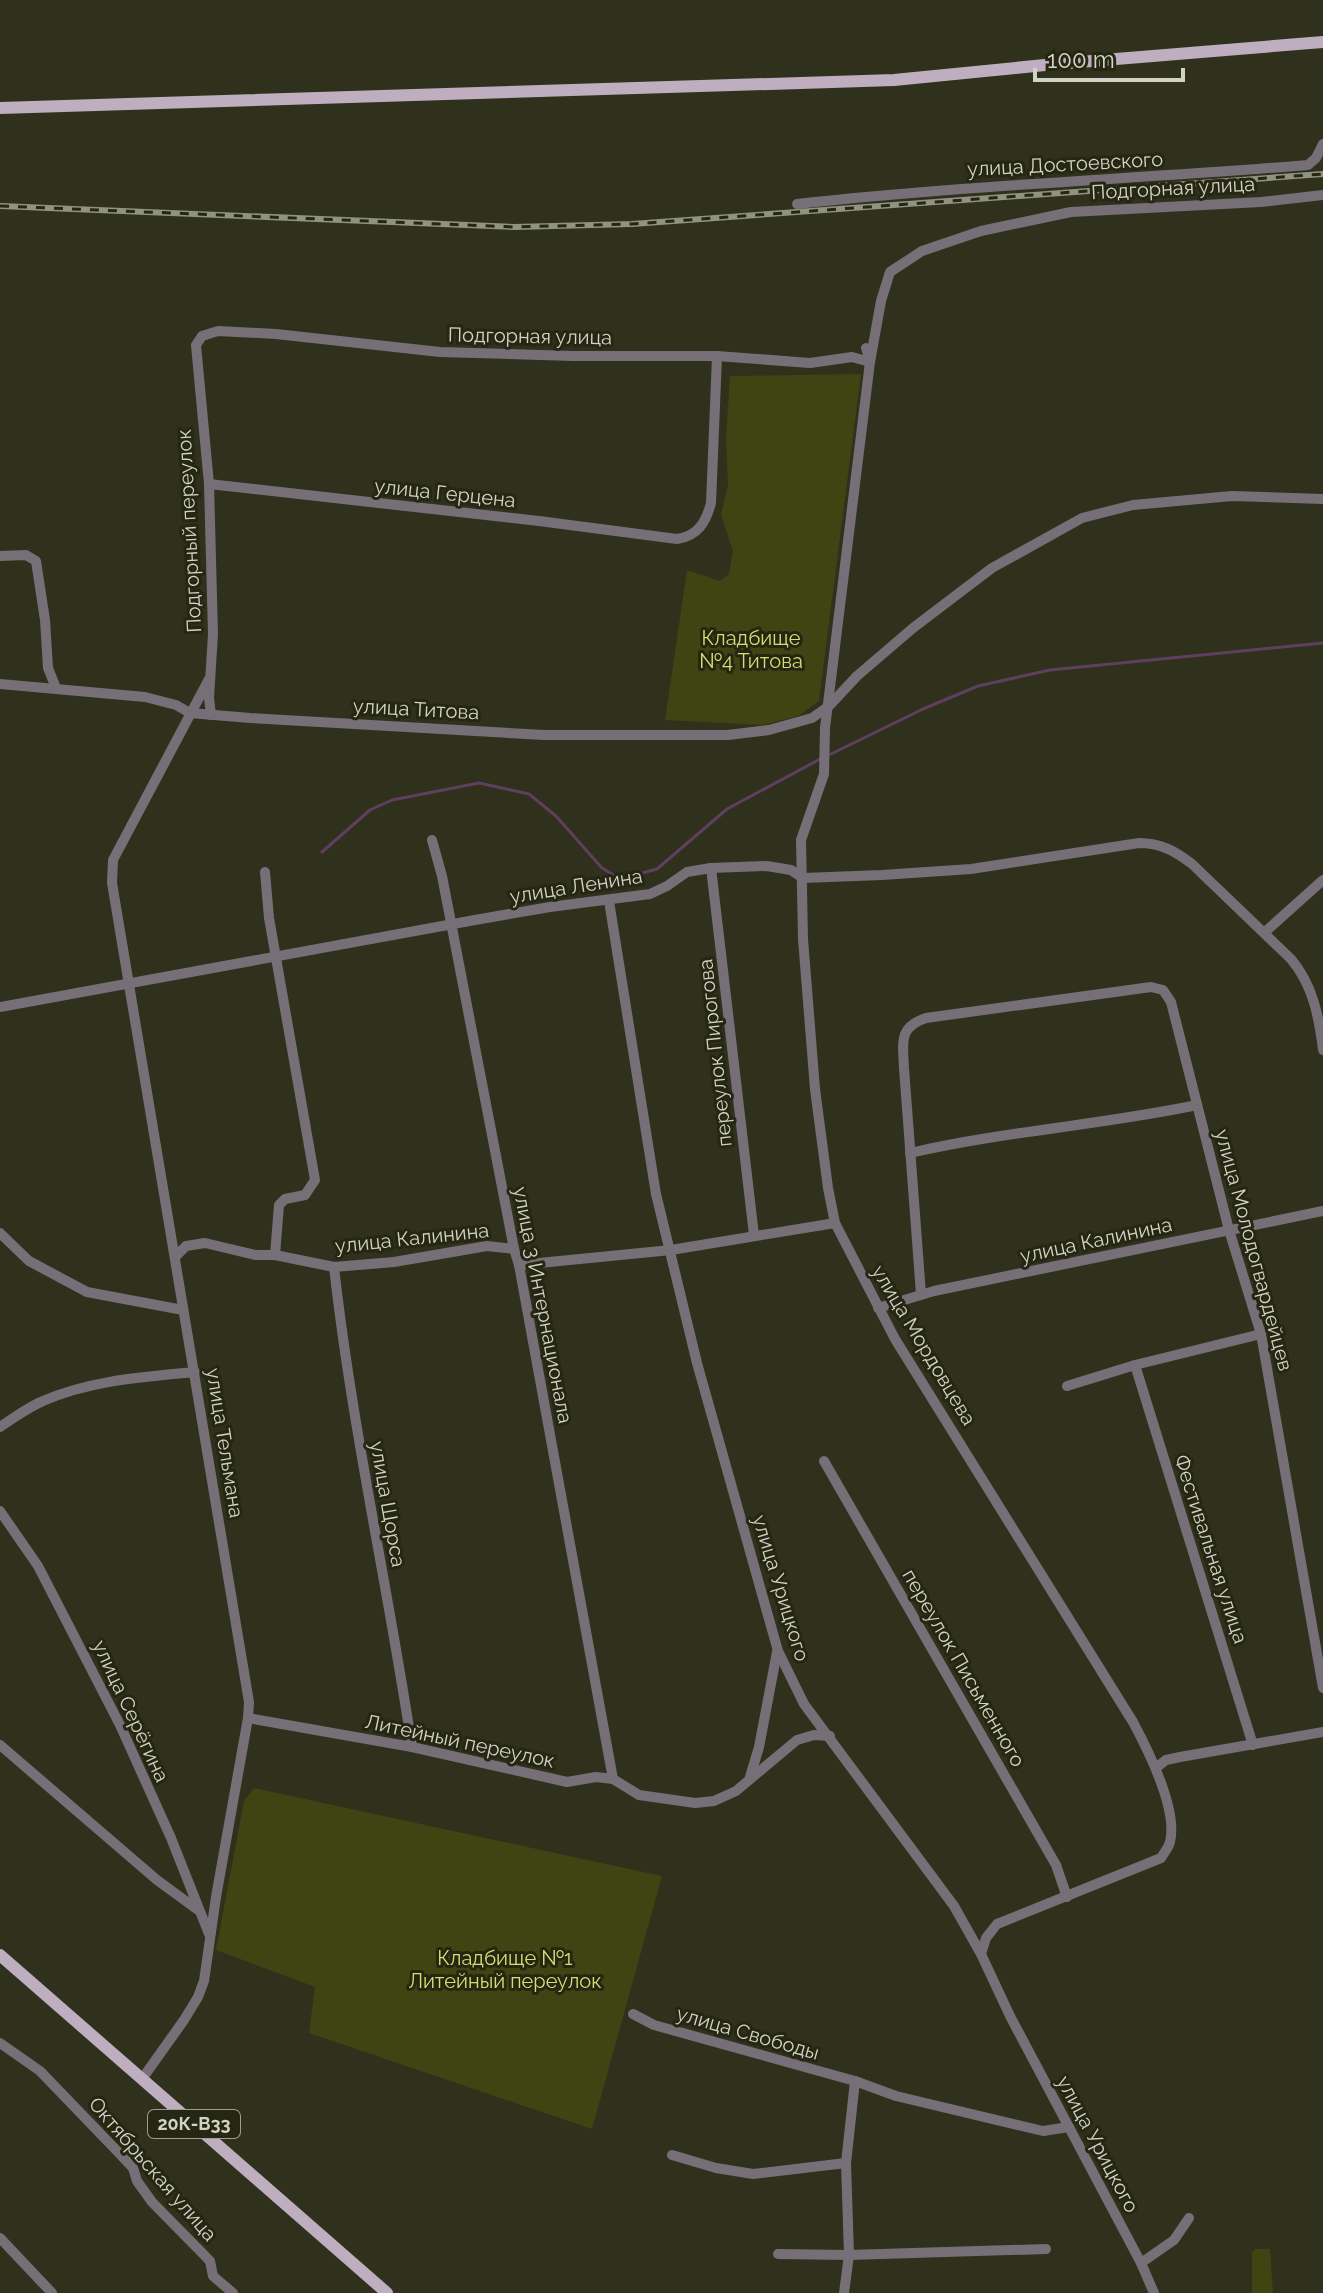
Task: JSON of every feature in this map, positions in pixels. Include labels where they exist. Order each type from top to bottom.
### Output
[{"type":"main road","points":[[0,108],[894,80],[1323,42]]},
{"type":"main road","name":"20К-В33","points":[[0,1955],[387,2293]]},
{"type":"street","name":"улица Достоевского","points":[[797,204],[915,191],[1308,165],[1316,158],[1323,144]]},
{"type":"street","name":"Подгорная улица","points":[[829,706],[870,362],[881,301],[890,272],[922,251],[981,231],[1071,212],[1261,202],[1323,195]]},
{"type":"street","name":"Подгорная улица","points":[[196,345],[202,336],[218,331],[276,334],[440,352],[717,356],[810,363],[852,357],[870,362]]},
{"type":"street","name":"Подгорный переулок","points":[[196,345],[209,484],[211,715]]},
{"type":"street","name":"Подгорная улица","points":[[866,348],[870,362]]},
{"type":"street","name":"улица Герцена","points":[[209,484],[677,539],[691,537],[706,520],[711,503],[717,356]]},
{"type":"street","name":"улица Титова","points":[[0,684],[145,697],[176,705],[190,713],[211,715],[544,735],[647,737],[728,735],[769,730],[812,718],[829,706],[857,676],[901,638],[992,568],[1082,518],[1133,505],[1217,498],[1323,499]]},
{"type":"street","points":[[0,556],[26,555],[36,561],[48,668],[56,688]]},
{"type":"street","name":"улица Тельмана","points":[[142,2079],[198,1997],[204,1981],[249,1702],[128,983],[112,883],[113,860],[212,672]]},
{"type":"street","name":"улица Мордовцева","points":[[829,706],[825,728],[826,763],[818,796],[801,840],[804,969],[815,1089],[835,1223],[895,1339],[1125,1709],[1157,1767],[1170,1824],[1170,1843],[1161,1858],[1067,1897]]},
{"type":"street","points":[[812,718],[819,720],[825,728]]},
{"type":"street","name":"улица 3 Интернационала","points":[[432,840],[452,924],[519,1265],[613,1779]]},
{"type":"street","name":"улица Ленина","points":[[0,1007],[452,924],[650,894],[687,872],[711,868],[767,866],[791,870],[803,878],[971,869],[1139,843],[1157,843],[1175,851],[1192,864],[1265,932],[1304,975],[1313,997],[1323,1050]]},
{"type":"street","name":"переулок Пирогова","points":[[711,868],[754,1235]]},
{"type":"street","points":[[265,872],[275,956],[315,1180],[305,1195],[285,1199],[279,1205],[275,1255]]},
{"type":"street","points":[[1265,932],[1323,880]]},
{"type":"street","name":"улица Урицкого","points":[[609,901],[656,1194],[697,1363],[778,1651],[804,1704],[954,1906],[1154,2293]]},
{"type":"street","name":"улица Молодогвардейцев","points":[[921,1294],[903,1036],[908,1026],[926,1018],[1136,988],[1163,990],[1171,1002],[1229,1230],[1261,1334],[1323,1688]]},
{"type":"street","points":[[910,1153],[963,1141],[1135,1117],[1197,1105]]},
{"type":"street","name":"улица Калинина","points":[[878,1308],[921,1294],[1323,1211]]},
{"type":"street","points":[[519,1265],[671,1250],[835,1223]]},
{"type":"street","points":[[0,1233],[29,1261],[87,1292],[183,1310]]},
{"type":"street","name":"улица Калинина","points":[[176,1256],[186,1246],[205,1243],[255,1255],[275,1255],[334,1267],[394,1262],[487,1246],[514,1249]]},
{"type":"street","name":"улица Щорса","points":[[334,1267],[344,1354],[398,1652],[412,1747]]},
{"type":"street","points":[[1067,1386],[1135,1365],[1261,1334]]},
{"type":"street","name":"Фестивальная улица","points":[[1135,1365],[1253,1745]]},
{"type":"street","points":[[0,1427],[41,1401],[79,1388],[119,1380],[195,1372]]},
{"type":"street","name":"переулок Письменного","points":[[824,1461],[1056,1865],[1067,1897]]},
{"type":"street","name":"улица Серёгина","points":[[0,1511],[38,1566],[120,1725],[171,1838],[209,1936]]},
{"type":"street","points":[[749,1778],[778,1651]]},
{"type":"street","name":"Литейный переулок","points":[[248,1718],[412,1747],[567,1782],[596,1777],[613,1779],[639,1795],[695,1803],[714,1801],[736,1791],[797,1740],[814,1735],[830,1736]]},
{"type":"street","points":[[1157,1767],[1166,1760],[1180,1757],[1323,1732]]},
{"type":"street","points":[[0,1745],[157,1880],[201,1912]]},
{"type":"street","points":[[981,1954],[986,1938],[997,1924],[1067,1897]]},
{"type":"street","name":"улица Свободы","points":[[633,2014],[668,2030],[855,2081],[896,2096],[1043,2131],[1069,2127]]},
{"type":"street","name":"Октябрьская улица","points":[[0,2043],[40,2071],[133,2168],[137,2181],[152,2202],[210,2261],[213,2276],[233,2293]]},
{"type":"street","points":[[844,2293],[849,2255],[846,2163],[855,2081]]},
{"type":"street","points":[[672,2155],[716,2168],[753,2174],[846,2163]]},
{"type":"street","points":[[1141,2263],[1174,2240],[1189,2218]]},
{"type":"street","points":[[0,2238],[52,2293]]},
{"type":"street","points":[[778,2254],[1046,2249]]},
{"type":"green space","name":"Кладбище №4 Титова","points":[[861,374],[819,701],[798,716],[764,725],[665,720],[687,570],[720,581],[729,574],[733,551],[721,515],[728,485],[726,439],[730,376]]},
{"type":"green space","name":"Кладбище №1 Литейный переулок","points":[[254,1788],[662,1876],[592,2129],[309,2033],[315,1987],[216,1950],[244,1801]]},
{"type":"green space","points":[[1255,2249],[1270,2249],[1273,2293],[1252,2293],[1252,2253]]},
{"type":"waterway","points":[[829,755],[978,686],[1050,670],[1323,643]]},
{"type":"waterway","points":[[322,852],[370,810],[392,800],[479,783],[529,794],[556,816],[602,868],[620,879],[657,869],[727,809],[822,758]]},
{"type":"railway","points":[[0,206],[514,227],[632,224],[1323,174]]}]
